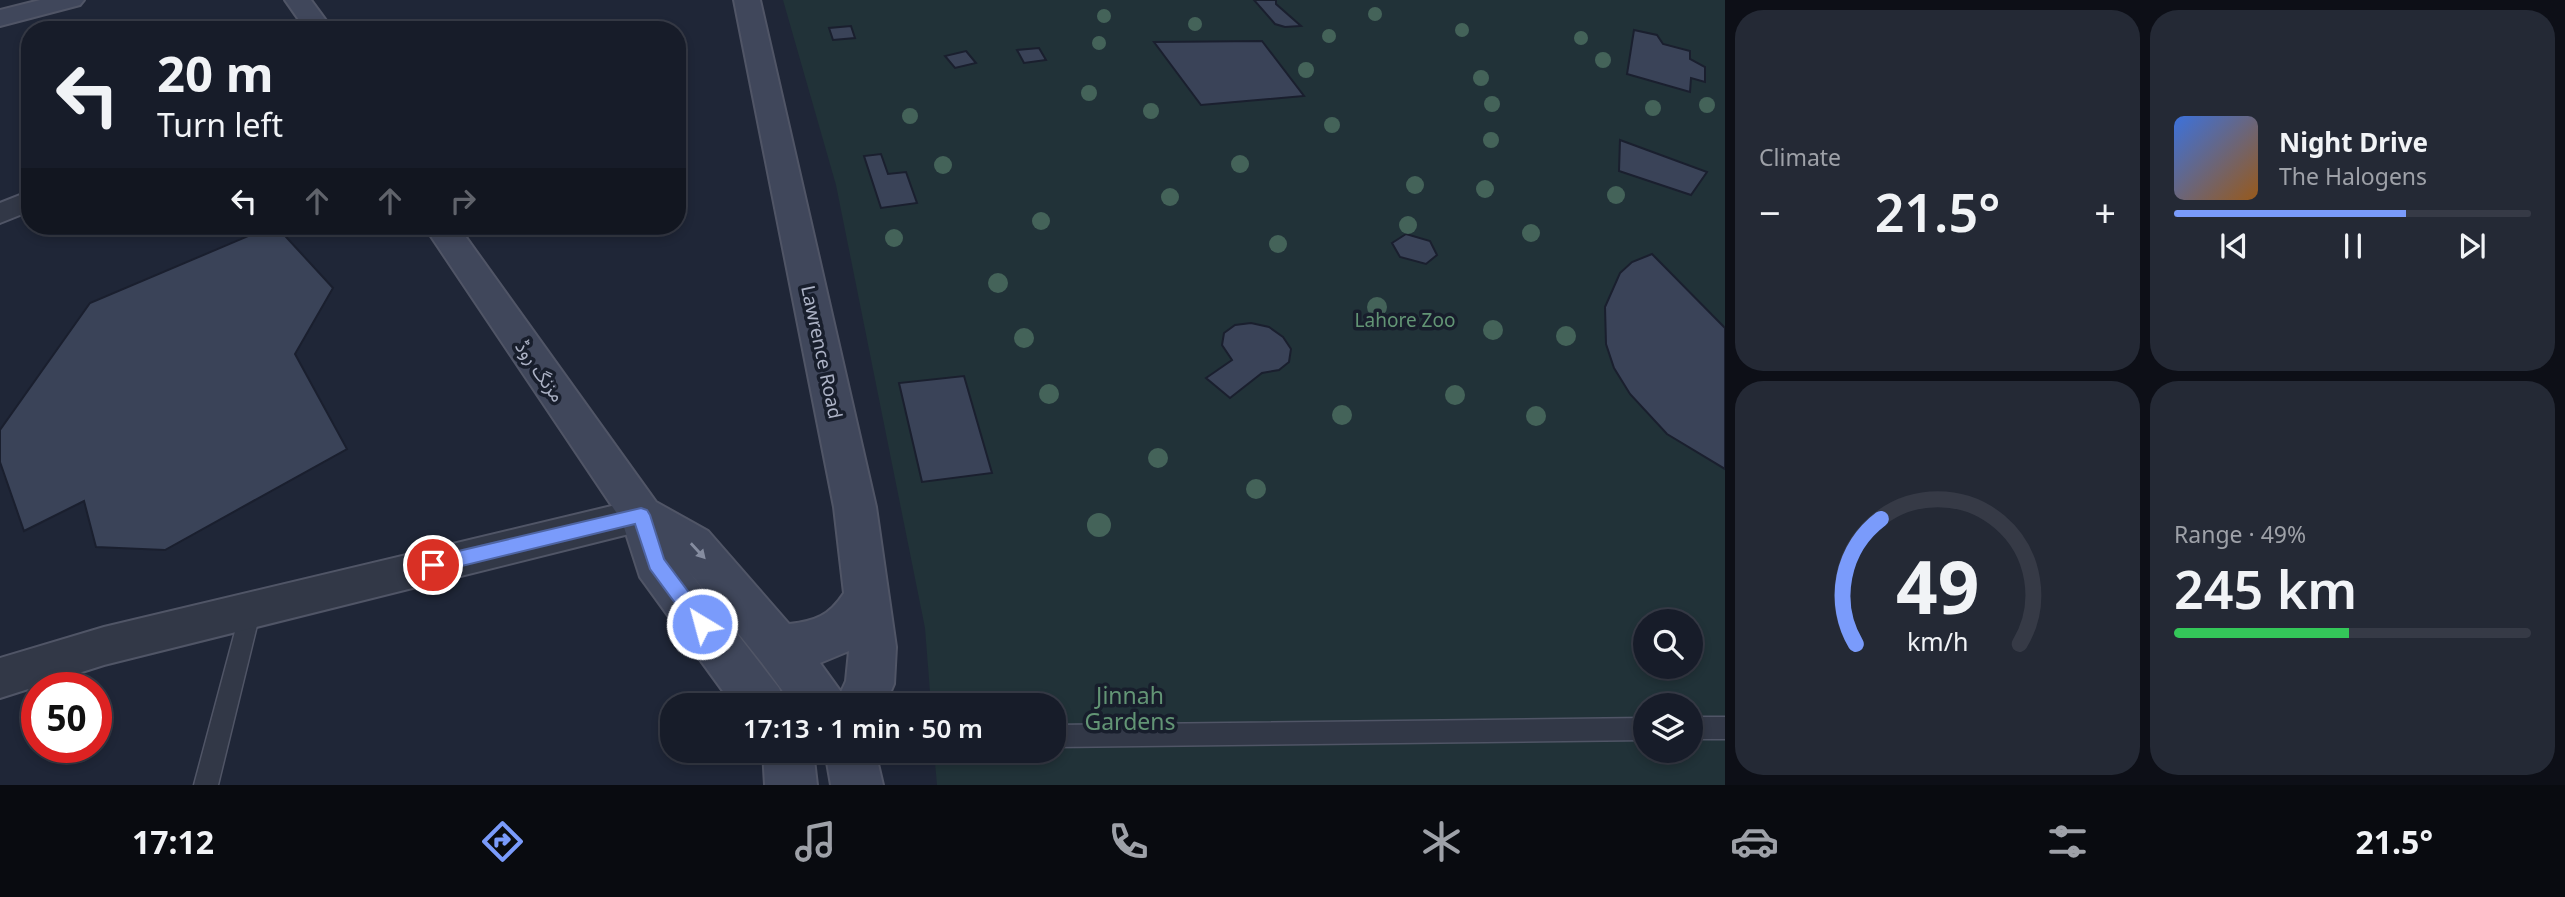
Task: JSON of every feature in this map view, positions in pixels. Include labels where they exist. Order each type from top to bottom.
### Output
[{"type":"main road","points":[[0,18],[71,0]]},
{"type":"main road","points":[[298,0],[313,21]]},
{"type":"main road","name":"Lawrence Road","points":[[747,0],[855,507],[873,665],[866,693]]},
{"type":"main road","name":"مزنگ روڈ","points":[[447,235],[641,515],[656,563],[753,693]]},
{"type":"main road","name":"مزنگ روڈ","points":[[641,515],[693,544],[779,647],[813,693]]},
{"type":"main road","points":[[779,647],[831,639],[850,623],[866,596]]},
{"type":"main road","points":[[852,763],[857,785]]},
{"type":"street","points":[[0,214],[21,204]]},
{"type":"street","points":[[0,678],[104,646],[641,515]]},
{"type":"lane","points":[[206,785],[251,609]]},
{"type":"lane","points":[[1703,729],[1725,728]]},
{"type":"lane","points":[[1066,736],[1633,729]]},
{"type":"green space","name":"Lahore Zoo","points":[[783,0],[1725,0],[1725,785],[937,785],[935,763],[1066,763],[1066,693],[930,693],[925,628],[836,185]]},
{"type":"building","points":[[1254,0],[1276,0],[1276,4],[1301,26],[1285,27],[1275,24]]},
{"type":"building","points":[[851,26],[855,38],[833,40],[829,28]]},
{"type":"building","points":[[1634,30],[1657,35],[1663,44],[1690,51],[1690,59],[1705,67],[1705,82],[1691,78],[1690,92],[1627,74]]},
{"type":"building","points":[[1262,41],[1304,96],[1201,105],[1154,42]]},
{"type":"building","points":[[1039,48],[1046,60],[1024,63],[1017,50]]},
{"type":"building","points":[[966,51],[976,63],[955,68],[945,56]]},
{"type":"building","points":[[1620,140],[1707,172],[1691,195],[1619,171]]},
{"type":"building","points":[[881,154],[888,174],[906,172],[917,203],[881,208],[864,156]]},
{"type":"building","points":[[1406,234],[1430,241],[1437,255],[1426,264],[1400,257],[1392,243]]},
{"type":"building","points":[[251,235],[284,235],[333,288],[295,354],[347,449],[165,550],[96,547],[84,501],[24,531],[0,462],[0,430],[90,303]]},
{"type":"building","points":[[1652,254],[1725,328],[1725,469],[1667,434],[1630,394],[1614,368],[1606,344],[1605,307],[1620,273],[1632,262]]},
{"type":"building","points":[[1251,323],[1269,327],[1283,337],[1291,349],[1289,362],[1279,370],[1262,373],[1230,398],[1206,378],[1232,360],[1222,345],[1224,333],[1235,325]]},
{"type":"building","points":[[964,376],[992,473],[922,482],[899,383]]},
{"type":"route","points":[[433,565],[641,515],[656,563],[702,624]]},
{"type":"park label","name":"Jinnah Gardens","points":[[1130,709]]}]
